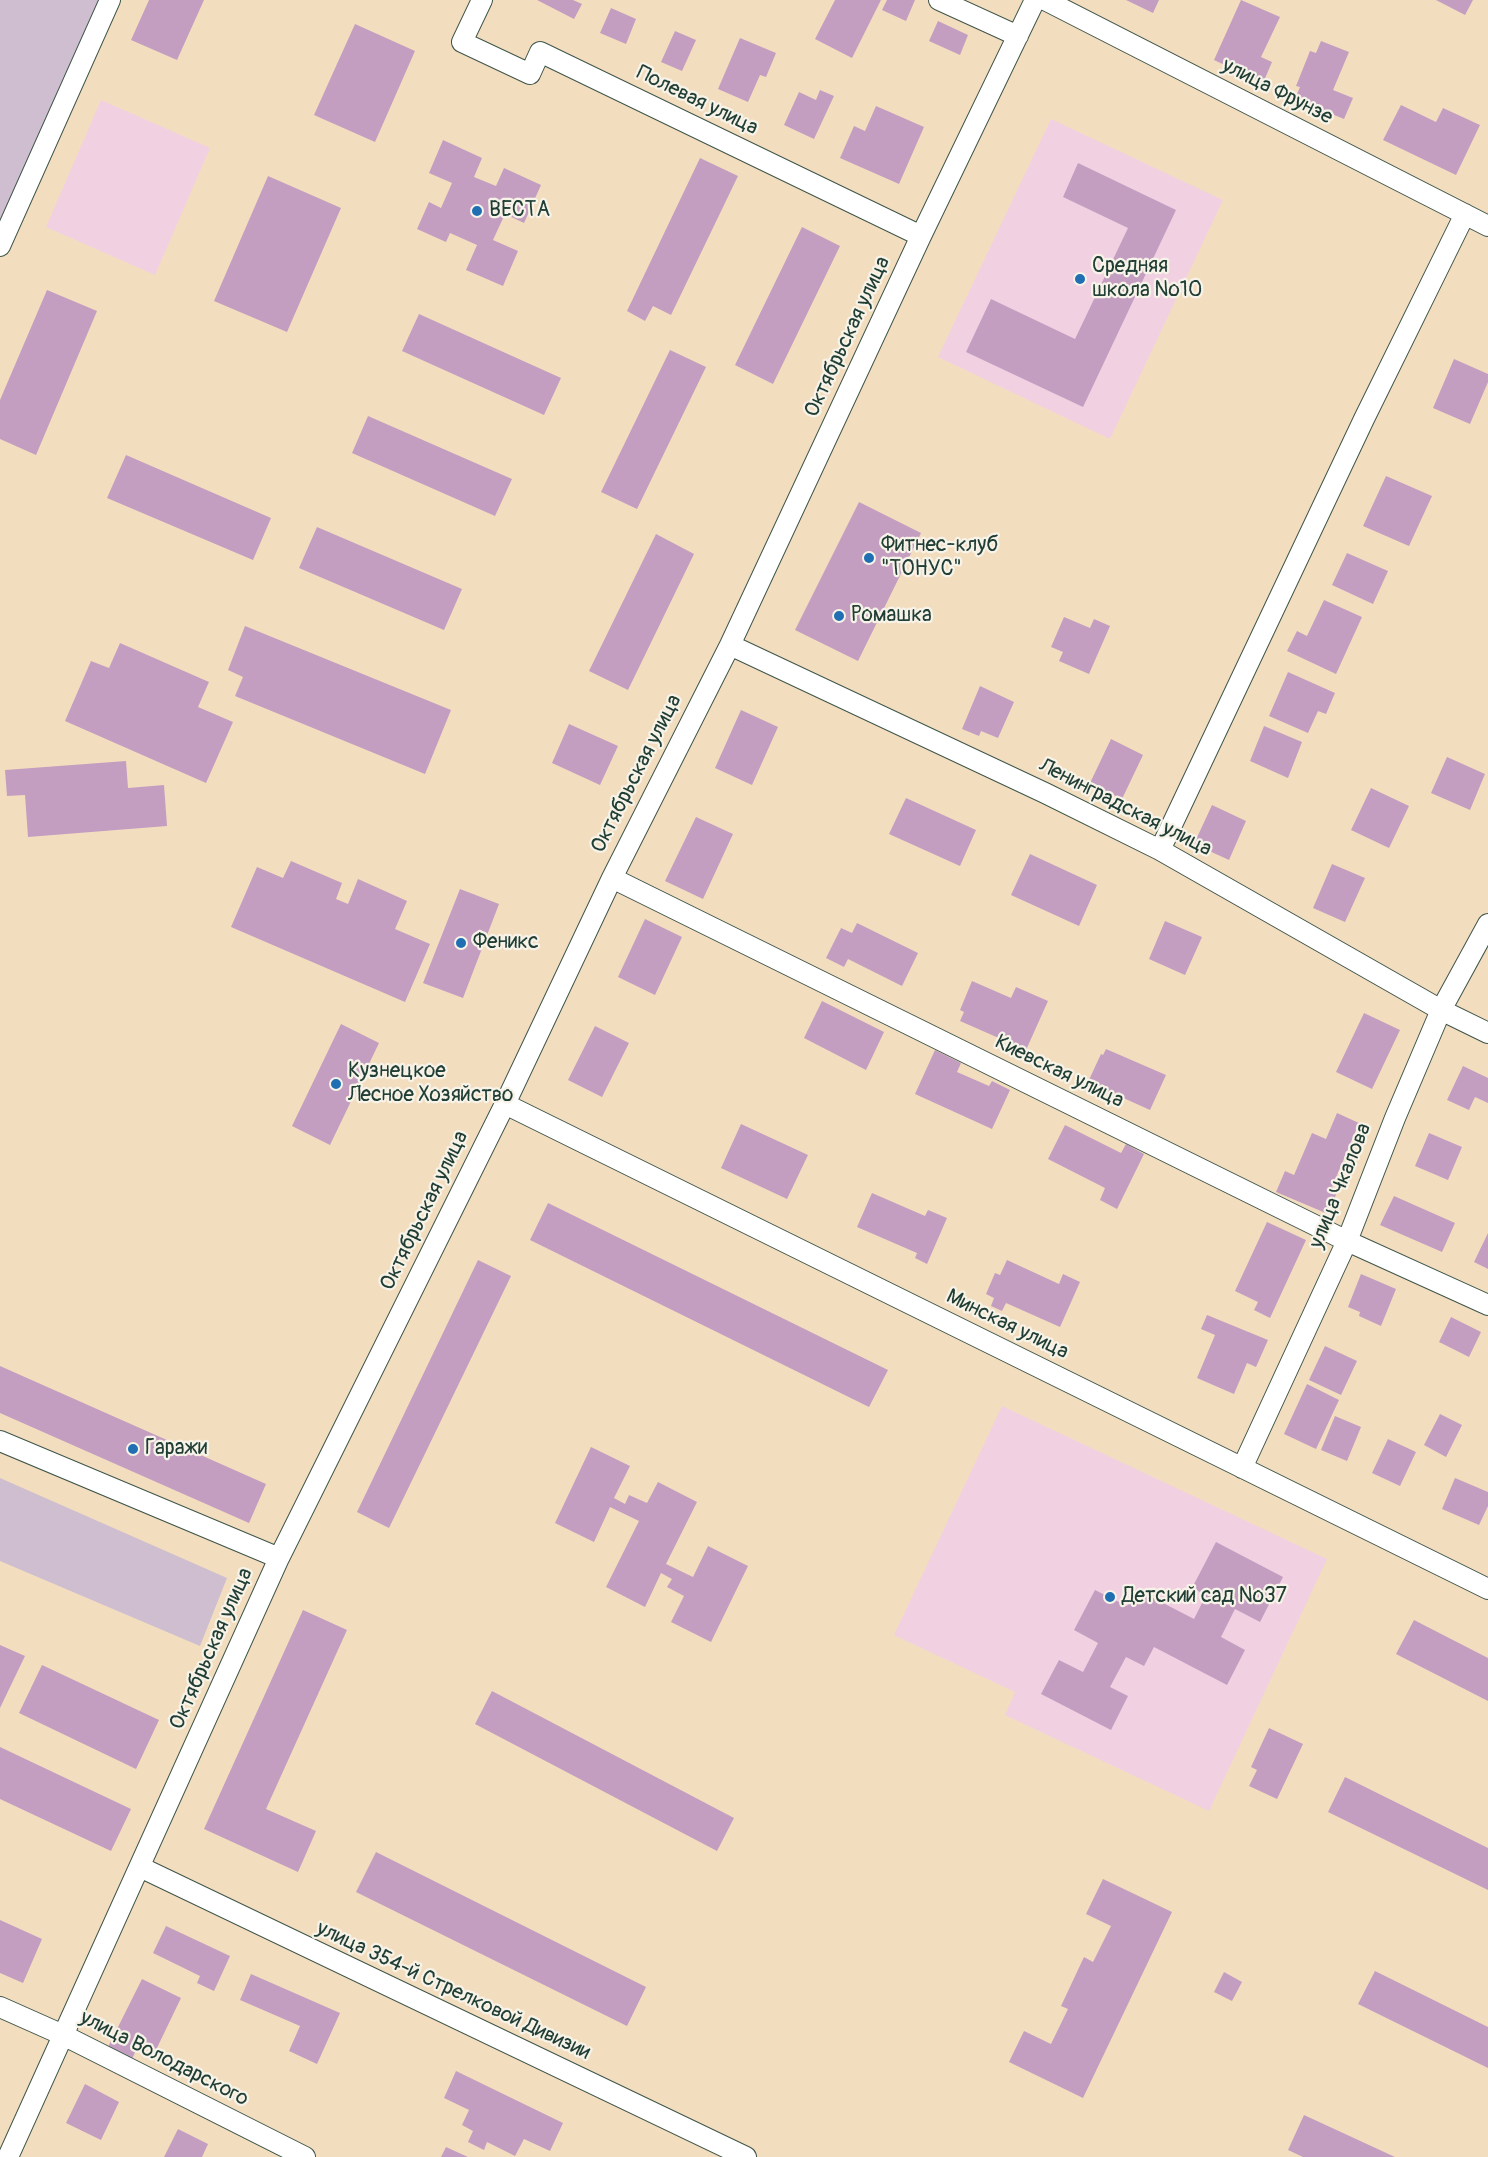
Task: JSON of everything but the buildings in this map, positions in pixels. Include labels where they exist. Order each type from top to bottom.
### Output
[{"type":"street","points":[[0,246],[110,0]]},
{"type":"street","name":"Полевая улица","points":[[482,0],[462,42],[530,74],[540,52],[921,236]]},
{"type":"street","points":[[939,0],[1018,36]]},
{"type":"street","name":"Октябрьская улица","points":[[8,2157],[279,1558],[505,1104],[612,878],[730,645],[921,236],[1035,0]]},
{"type":"street","name":"улица Фрунзе","points":[[1045,0],[1488,226]]},
{"type":"street","points":[[1160,850],[1364,419],[1465,214]]},
{"type":"street","name":"Ленинградская улица","points":[[730,645],[1045,793],[1160,850],[1441,1010],[1488,1033]]},
{"type":"street","name":"Киевская улица","points":[[612,878],[1347,1241],[1488,1305]]},
{"type":"street","name":"улица Чкалова","points":[[1242,1468],[1347,1241],[1395,1118],[1441,1010],[1488,924]]},
{"type":"street","name":"Минская улица","points":[[505,1104],[1488,1589]]},
{"type":"street","points":[[0,1441],[279,1558]]},
{"type":"street","name":"улица 354-й Стрелковой Дивизии","points":[[140,1867],[746,2157]]},
{"type":"street","name":"улица Володарского","points":[[0,2007],[63,2035],[305,2157]]},
{"type":"shaded area","points":[[0,0],[102,0],[0,223]]},
{"type":"shaded area","points":[[101,100],[210,148],[155,275],[46,227]]},
{"type":"shaded area","name":"Средняя школа №10","points":[[1051,119],[1223,200],[1110,439],[938,357]]},
{"type":"shaded area","name":"Детский сад №37","points":[[1002,1406],[1327,1559],[1209,1811],[1005,1715],[1015,1692],[894,1635]]},
{"type":"shaded area","points":[[0,1478],[227,1578],[200,1646],[0,1561]]},
{"type":"place","name":"ВЕСТА","points":[[477,211]]},
{"type":"place","name":"Средняя школа №10","points":[[1080,279]]},
{"type":"place","name":"Фитнес-клуб \"ТОНУС\"","points":[[869,558]]},
{"type":"place","name":"Ромашка","points":[[839,616]]},
{"type":"place","name":"Феникс","points":[[461,943]]},
{"type":"place","name":"Кузнецкое Лесное Хозяйство","points":[[336,1084]]},
{"type":"place","name":"Гаражи","points":[[133,1449]]},
{"type":"place","name":"Детский сад №37","points":[[1110,1597]]}]
